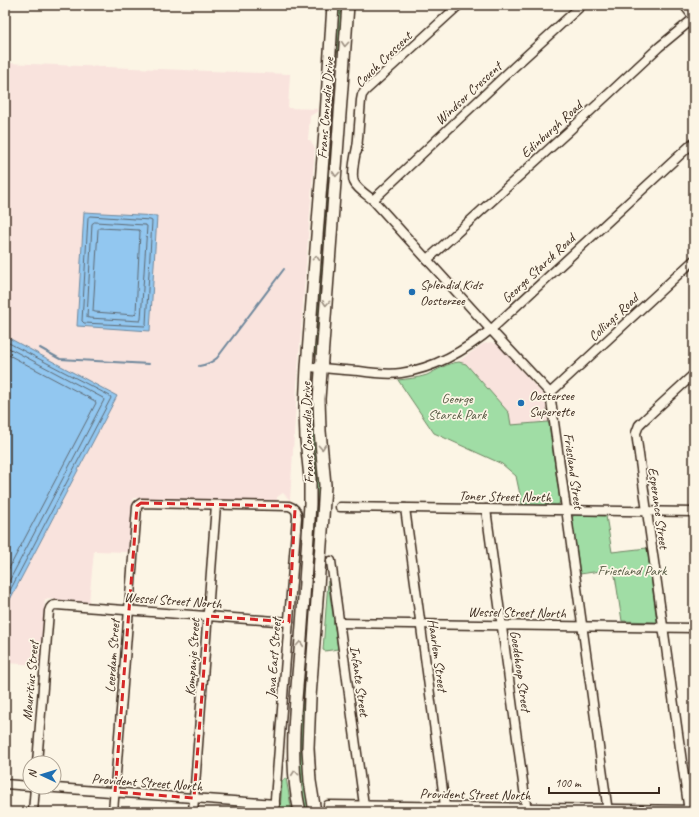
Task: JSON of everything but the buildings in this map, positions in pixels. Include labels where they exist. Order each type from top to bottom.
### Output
[{"type":"main road","name":"Frans Conradie Drive","points":[[300,812],[296,783],[294,742],[310,504],[310,478],[306,439],[305,408],[326,131],[333,5]]},
{"type":"main road","name":"Frans Conradie Drive","points":[[315,812],[310,781],[308,748],[310,698],[324,505],[319,399],[348,5]]},
{"type":"street","name":"Couch Crescent","points":[[370,198],[356,178],[361,100],[364,93],[459,5]]},
{"type":"street","name":"Windsor Crescent","points":[[370,198],[582,5]]},
{"type":"street","points":[[684,5],[694,18]]},
{"type":"street","name":"Edinburgh Road","points":[[427,260],[659,47],[694,18]]},
{"type":"street","name":"George Starck Road","points":[[307,367],[381,373],[400,373],[416,370],[456,354],[490,330],[694,142]]},
{"type":"street","points":[[370,198],[490,330],[550,393]]},
{"type":"street","name":"Collings Road","points":[[550,393],[694,260]]},
{"type":"street","name":"Esperance Street","points":[[690,811],[636,433],[639,425],[694,374]]},
{"type":"street","name":"Friesland Street","points":[[550,393],[608,810]]},
{"type":"street","name":"Leerdam Street","points":[[114,812],[137,508],[140,504],[216,505]]},
{"type":"street","name":"Java East Street","points":[[216,505],[289,506],[293,508],[297,514],[275,808]]},
{"type":"street","name":"Kompanje Street","points":[[193,812],[216,505]]},
{"type":"street","name":"Toner Street North","points":[[340,506],[694,512]]},
{"type":"street","name":"Haarlem Street","points":[[405,508],[445,806]]},
{"type":"street","name":"Goedehoop Street","points":[[486,509],[527,810]]},
{"type":"street","name":"Infante Street","points":[[331,561],[364,806]]},
{"type":"street","name":"Wessel Street North","points":[[56,605],[289,622]]},
{"type":"street","name":"Mauritius Street","points":[[38,755],[49,611],[51,607],[56,605]]},
{"type":"street","name":"Wessel Street North","points":[[339,623],[694,628]]},
{"type":"street","points":[[5,784],[22,785]]},
{"type":"street","name":"Provident Street North","points":[[62,788],[194,798],[275,808]]},
{"type":"street","points":[[33,812],[34,795]]},
{"type":"street","name":"Provident Street North","points":[[328,805],[445,806],[527,810],[690,811]]},
{"type":"highlighted area","points":[[141,503],[289,506],[295,509],[289,622],[208,616],[194,798],[115,792],[137,506]]},
{"type":"shaded area","points":[[5,63],[290,74],[288,108],[318,109],[318,111],[310,116],[308,140],[310,140],[315,148],[298,370],[290,500],[283,493],[277,497],[276,501],[133,498],[128,552],[94,551],[89,602],[45,599],[40,665],[5,663]]},
{"type":"shaded area","points":[[491,342],[498,345],[545,397],[548,422],[511,425],[509,413],[466,364],[459,362],[483,344]]},
{"type":"green space","points":[[338,5],[343,5],[330,117]]},
{"type":"green space","points":[[330,145],[332,147],[316,356],[314,356],[328,146]]},
{"type":"green space","name":"George Starck Park","points":[[459,362],[466,364],[509,413],[511,425],[548,422],[560,501],[559,504],[522,504],[516,476],[502,464],[434,433],[398,380],[424,376],[447,365]]},
{"type":"green space","points":[[314,381],[314,420],[319,496],[303,731],[304,772],[310,812],[306,812],[301,783],[299,748]]},
{"type":"green space","name":"Friesland Park","points":[[574,515],[606,516],[612,552],[647,548],[657,622],[622,621],[614,569],[580,574],[572,518]]},
{"type":"green space","points":[[328,581],[338,649],[325,651],[323,650]]},
{"type":"green space","points":[[286,778],[292,812],[280,812],[282,781]]},
{"type":"green space","points":[[369,810],[494,812],[369,812]]},
{"type":"water","points":[[84,212],[157,216],[150,331],[77,326]]},
{"type":"water","points":[[5,336],[117,396],[5,609]]},
{"type":"waterway","points":[[199,366],[209,364],[217,358],[284,269]]},
{"type":"waterway","points":[[40,348],[60,359],[149,364]]},
{"type":"place","name":"Splendid Kids Oosterzee","points":[[412,292]]},
{"type":"place","name":"Oostersee Superette","points":[[521,403]]}]
